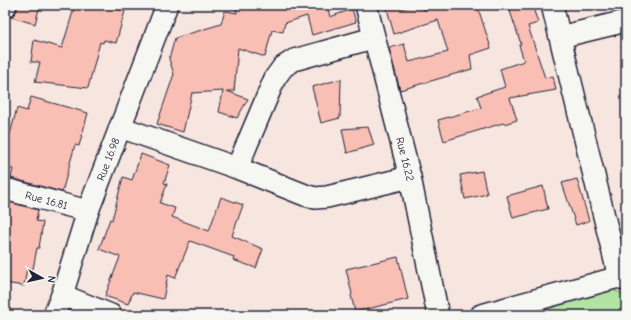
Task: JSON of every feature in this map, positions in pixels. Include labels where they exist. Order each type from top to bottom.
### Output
[{"type":"street","name":"Rue 16.98","points":[[54,315],[62,295],[88,211],[167,5]]},
{"type":"street","name":"Rue 16.22","points":[[366,5],[410,177],[438,315]]},
{"type":"street","points":[[481,315],[623,279],[552,5]]},
{"type":"street","points":[[560,37],[626,21]]},
{"type":"street","points":[[237,168],[276,78],[283,67],[294,60],[374,38]]},
{"type":"street","points":[[120,127],[237,168],[315,198],[327,197],[410,177]]},
{"type":"street","name":"Rue 16.81","points":[[5,189],[88,211]]},
{"type":"street","points":[[62,295],[111,315]]},
{"type":"green space","points":[[608,288],[626,295],[626,315],[518,315]]},
{"type":"building","points":[[18,5],[40,5],[35,24],[11,17],[16,12]]},
{"type":"building","points":[[75,5],[117,5],[116,9],[125,11],[116,43],[104,40],[103,43],[100,42],[88,88],[35,82],[40,62],[31,62],[34,40],[62,48]]},
{"type":"building","points":[[235,5],[332,5],[332,8],[328,9],[330,17],[352,9],[356,22],[312,35],[307,16],[285,23],[283,32],[272,30],[265,57],[238,48],[234,91],[227,91],[248,99],[237,118],[219,112],[223,91],[192,93],[183,132],[157,124],[174,74],[169,59],[175,38],[221,24],[225,11],[237,13]]},
{"type":"building","points":[[386,5],[400,5],[401,9],[414,5],[422,5],[424,10],[442,5],[477,5],[491,48],[470,55],[472,69],[400,90],[389,48],[404,44],[409,62],[448,52],[438,20],[394,34]]},
{"type":"building","points":[[508,5],[532,5],[538,23],[528,26],[545,78],[553,76],[556,90],[510,98],[517,120],[444,141],[438,120],[481,108],[477,96],[505,87],[500,69],[524,61],[519,45],[521,44]]},
{"type":"building","points":[[341,79],[340,118],[321,123],[312,87]]},
{"type":"building","points":[[31,97],[88,113],[79,146],[75,145],[62,192],[11,178],[13,169],[5,167],[5,141],[8,142],[17,108],[27,111]]},
{"type":"building","points":[[368,127],[374,145],[347,153],[342,129]]},
{"type":"building","points":[[141,154],[170,165],[164,183],[167,184],[160,203],[175,208],[172,217],[209,231],[221,197],[243,205],[232,236],[263,249],[256,268],[233,260],[234,257],[190,241],[175,278],[168,275],[163,299],[133,292],[128,304],[105,296],[120,257],[99,249],[110,219],[112,220],[123,177],[132,180]]},
{"type":"building","points":[[482,171],[487,194],[465,199],[460,175]]},
{"type":"building","points":[[577,179],[589,221],[576,225],[562,183]]},
{"type":"building","points":[[543,186],[548,209],[513,218],[507,196]]},
{"type":"building","points":[[5,201],[38,210],[36,221],[43,222],[39,248],[37,248],[33,269],[27,268],[24,286],[5,283]]},
{"type":"building","points":[[398,257],[408,299],[355,312],[346,269]]}]
